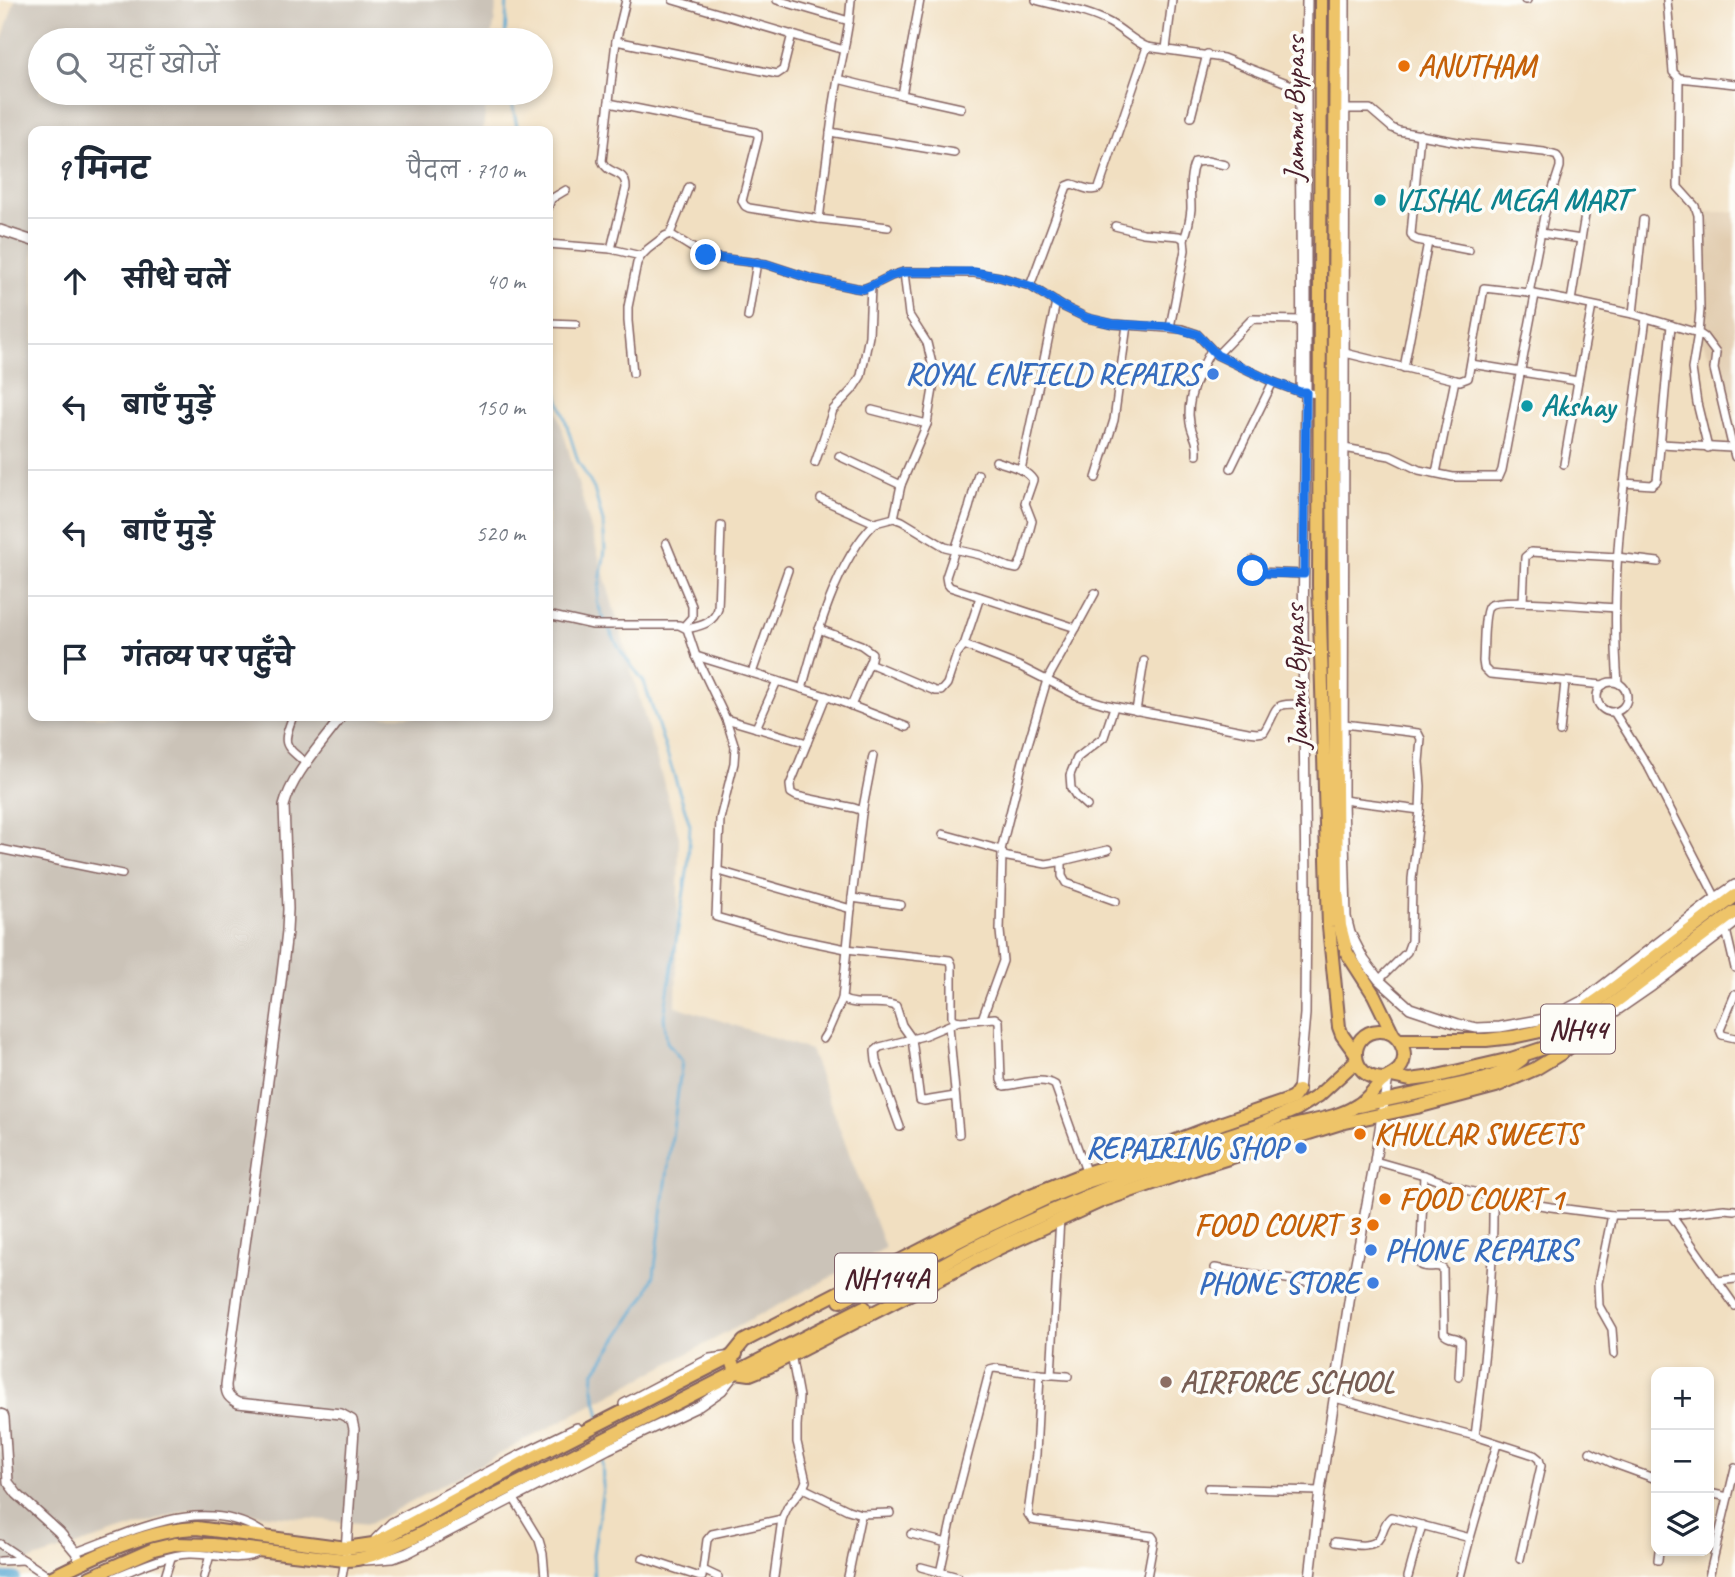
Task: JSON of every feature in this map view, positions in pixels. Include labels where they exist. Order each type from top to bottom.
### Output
[{"type":"highway","name":"Jammu Bypass","points":[[1321,0],[1308,393],[1320,585],[1329,927],[1339,1027],[1356,1057]]},
{"type":"highway","name":"Jammu Bypass","points":[[1336,0],[1332,480],[1337,890],[1340,926],[1347,953],[1374,995],[1396,1037]]},
{"type":"highway","name":"NH44","points":[[1735,896],[1605,995],[1567,1029],[1486,1040],[1396,1037],[1377,1030],[1362,1038],[1358,1045],[1356,1057],[1362,1072],[1374,1079],[1388,1077],[1410,1080],[1433,1077],[1530,1053],[1567,1029],[1598,1015],[1735,912]]},
{"type":"highway","points":[[1083,1204],[1341,1123],[1461,1097],[1496,1086],[1535,1069],[1563,1052],[1592,1029]]},
{"type":"highway","points":[[1388,1077],[1398,1071],[1404,1056],[1403,1047],[1396,1037]]},
{"type":"highway","points":[[1356,1107],[1485,1079],[1506,1071],[1530,1053]]},
{"type":"highway","name":"NH144A","points":[[1184,1155],[1297,1109],[1318,1096],[1356,1057]]},
{"type":"highway","name":"NH144A","points":[[51,1577],[78,1558],[182,1528],[272,1538],[349,1556],[608,1416],[1088,1177],[1126,1174],[1184,1155],[1334,1115],[1356,1107],[1388,1077]]},
{"type":"highway","points":[[1088,1177],[1118,1163],[1286,1101],[1293,1098],[1298,1091]]},
{"type":"highway","points":[[1166,1145],[1203,1166]]},
{"type":"highway","name":"NH144A","points":[[90,1577],[154,1549],[175,1544],[369,1557],[608,1444],[736,1372],[790,1351],[970,1249],[1083,1204],[1126,1174]]},
{"type":"highway","points":[[731,1357],[736,1372]]},
{"type":"street","points":[[611,249],[626,188],[625,178],[607,169],[603,161],[616,41],[626,0]]},
{"type":"street","points":[[673,0],[844,50]]},
{"type":"street","points":[[777,0],[849,21]]},
{"type":"street","points":[[819,219],[851,0]]},
{"type":"street","points":[[902,95],[920,0]]},
{"type":"street","points":[[1036,0],[1102,19],[1147,47],[1207,54],[1303,89]]},
{"type":"street","points":[[1167,49],[1172,0]]},
{"type":"street","points":[[1307,0],[1303,89],[1302,320],[1308,393]]},
{"type":"street","points":[[1345,0],[1343,800],[1346,917],[1350,933],[1364,960],[1379,980],[1410,1007],[1458,1024],[1477,1028],[1500,1027],[1550,1018],[1580,1002],[1735,885]]},
{"type":"street","points":[[1667,0],[1673,72],[1679,78],[1735,84]]},
{"type":"street","points":[[616,41],[777,74],[783,70],[792,34]]},
{"type":"street","points":[[1030,286],[1067,186],[1072,184],[1092,190],[1099,188],[1147,47]]},
{"type":"street","points":[[1191,117],[1207,54]]},
{"type":"street","points":[[1679,78],[1678,187],[1695,206],[1698,215],[1700,310],[1692,369],[1708,448]]},
{"type":"street","points":[[838,79],[961,108]]},
{"type":"street","points":[[609,103],[758,134],[742,201],[749,208],[888,227]]},
{"type":"street","points":[[1344,109],[1370,109],[1399,131],[1463,143],[1544,152],[1557,156],[1560,162],[1544,216],[1499,477],[1453,477],[1419,470],[1390,456],[1344,448]]},
{"type":"street","points":[[830,132],[954,153]]},
{"type":"street","points":[[1420,134],[1411,234],[1417,240],[1469,250]]},
{"type":"street","points":[[1170,327],[1185,250],[1193,166],[1200,160],[1225,165]]},
{"type":"street","points":[[633,373],[628,307],[640,256],[670,234],[689,187]]},
{"type":"street","points":[[553,198],[566,190]]},
{"type":"street","points":[[1571,300],[1586,215]]},
{"type":"street","points":[[1633,314],[1643,220]]},
{"type":"street","points":[[1115,226],[1184,239]]},
{"type":"street","points":[[0,230],[28,239]]},
{"type":"street","points":[[1298,1091],[1306,1014],[1307,887],[1304,574],[1308,393],[1303,232]]},
{"type":"street","points":[[1541,233],[1581,239]]},
{"type":"street","points":[[670,234],[706,255],[757,262],[812,279],[863,289],[904,272],[974,272],[1000,277],[1030,286],[1087,318],[1113,324],[1170,327],[1197,334],[1214,352],[1273,382],[1308,393]]},
{"type":"street","points":[[1404,368],[1428,242]]},
{"type":"street","points":[[553,244],[611,249],[640,256]]},
{"type":"street","points":[[748,317],[757,262]]},
{"type":"street","points":[[894,518],[901,485],[927,424],[934,383],[927,343],[909,315],[904,272]]},
{"type":"street","points":[[814,463],[835,406],[852,390],[864,364],[869,336],[871,286]]},
{"type":"street","points":[[1345,353],[1455,380],[1468,378],[1484,288],[1571,300],[1633,314],[1698,333],[1716,353],[1714,369],[1734,453]]},
{"type":"street","points":[[1021,470],[1056,302]]},
{"type":"street","points":[[1564,464],[1592,306]]},
{"type":"street","points":[[1618,683],[1615,655],[1617,557],[1646,318]]},
{"type":"street","points":[[1197,456],[1197,444],[1190,424],[1191,400],[1195,382],[1214,352],[1252,320],[1302,320]]},
{"type":"street","points":[[553,323],[576,324]]},
{"type":"street","points":[[1096,478],[1114,420],[1127,325]]},
{"type":"street","points":[[1624,483],[1655,484],[1657,481],[1671,326]]},
{"type":"street","points":[[1471,364],[1578,381]]},
{"type":"street","points":[[1436,473],[1455,380]]},
{"type":"street","points":[[1231,468],[1273,382]]},
{"type":"street","points":[[873,410],[927,424]]},
{"type":"street","points":[[1661,444],[1731,448],[1734,453]]},
{"type":"street","points":[[839,456],[901,485]]},
{"type":"street","points":[[802,689],[819,629],[845,565],[875,523],[894,518],[937,543],[980,555],[1014,569],[1019,566],[1032,521],[1025,503],[1033,480],[1021,470],[996,461]]},
{"type":"street","points":[[978,474],[946,577],[947,583],[955,589],[1076,628]]},
{"type":"street","points":[[821,499],[875,523]]},
{"type":"street","points":[[553,616],[602,625],[679,625],[685,628],[707,623],[718,610],[721,526]]},
{"type":"street","points":[[666,543],[692,606],[692,617],[685,628]]},
{"type":"street","points":[[1523,602],[1525,556],[1531,552],[1658,562]]},
{"type":"street","points":[[1253,560],[1253,571],[1304,574]]},
{"type":"street","points":[[752,673],[788,570]]},
{"type":"street","points":[[982,1019],[1003,961],[1000,931],[1002,852],[1023,761],[1047,680],[1095,593]]},
{"type":"street","points":[[869,663],[935,691],[941,691],[947,684],[957,654],[964,645],[980,597]]},
{"type":"street","points":[[1602,685],[1597,693],[1598,703],[1604,710],[1614,712],[1623,708],[1627,699],[1625,689],[1618,683],[1602,685],[1490,674],[1484,668],[1487,608],[1495,603],[1523,602],[1615,608]]},
{"type":"street","points":[[685,628],[726,719],[735,747],[720,820],[716,917],[787,937],[846,949],[950,960],[951,1014],[955,1020],[960,1021]]},
{"type":"street","points":[[819,629],[851,640],[869,649],[872,655],[851,706]]},
{"type":"street","points":[[964,645],[1021,667],[1078,696],[1114,707],[1257,733],[1265,732],[1278,706],[1304,704]]},
{"type":"street","points":[[696,656],[825,696],[907,727]]},
{"type":"street","points":[[1136,711],[1144,661]]},
{"type":"street","points":[[756,728],[777,681]]},
{"type":"street","points":[[1560,732],[1565,682]]},
{"type":"street","points":[[825,696],[789,785],[796,796],[854,808],[862,813]]},
{"type":"street","points":[[1087,806],[1070,788],[1070,775],[1077,758],[1104,737],[1114,707]]},
{"type":"street","points":[[1614,712],[1649,768],[1716,898]]},
{"type":"street","points":[[726,719],[807,743]]},
{"type":"street","points":[[291,721],[286,743],[291,751],[307,764]]},
{"type":"street","points":[[338,721],[287,794],[284,806],[288,909],[286,931],[275,1034],[237,1295],[226,1393],[238,1403],[341,1414],[352,1420],[354,1429],[349,1556],[342,1577]]},
{"type":"street","points":[[1345,724],[1420,735],[1420,810],[1412,880],[1410,948],[1379,980]]},
{"type":"street","points":[[822,1039],[842,999],[862,813],[873,756]]},
{"type":"street","points":[[1343,800],[1420,810]]},
{"type":"street","points":[[943,834],[1002,852],[1008,857],[1046,864],[1108,850]]},
{"type":"street","points":[[0,849],[122,874]]},
{"type":"street","points":[[1062,861],[1062,876],[1066,883],[1116,901]]},
{"type":"street","points":[[719,871],[851,909]]},
{"type":"street","points":[[852,898],[901,905]]},
{"type":"street","points":[[1580,1002],[1567,1029],[1586,1032],[1735,923]]},
{"type":"street","points":[[1726,930],[1735,968]]},
{"type":"street","points":[[1735,994],[1720,1030],[1726,1036],[1735,1038]]},
{"type":"street","points":[[842,999],[849,1002],[893,1004],[898,1008],[902,1025],[912,1039],[920,1100],[955,1096]]},
{"type":"street","points":[[901,1127],[876,1061],[875,1051],[880,1046],[923,1037],[960,1021],[995,1018],[999,1021],[1002,1084],[1009,1086],[1048,1081],[1055,1085],[1088,1177]]},
{"type":"street","points":[[948,1026],[959,1134]]},
{"type":"street","points":[[1310,1577],[1320,1491],[1351,1289],[1388,1077]]},
{"type":"street","points":[[1375,1161],[1462,1189],[1551,1207],[1612,1214],[1671,1215],[1735,1210]]},
{"type":"street","points":[[1424,1175],[1420,1265],[1439,1266],[1443,1269],[1444,1333],[1461,1341],[1459,1377]]},
{"type":"street","points":[[1475,1436],[1494,1237],[1493,1197]]},
{"type":"street","points":[[1051,1375],[1060,1213]]},
{"type":"street","points":[[1612,1214],[1597,1291],[1599,1306],[1612,1329],[1614,1354]]},
{"type":"street","points":[[1671,1215],[1735,1306]]},
{"type":"street","points":[[1215,1268],[1351,1289]]},
{"type":"street","points":[[1718,1281],[1735,1279]]},
{"type":"street","points":[[774,1577],[782,1519],[806,1480],[797,1442],[799,1397],[790,1351]]},
{"type":"street","points":[[940,1573],[989,1369],[1068,1376]]},
{"type":"street","points":[[1040,1374],[1028,1514],[1032,1520],[1037,1521],[1152,1536],[1154,1539],[1147,1577]]},
{"type":"street","points":[[1335,1398],[1475,1436],[1539,1459],[1541,1466],[1520,1559]]},
{"type":"street","points":[[0,1414],[5,1418],[8,1482],[17,1494],[59,1532],[78,1558]]},
{"type":"street","points":[[1460,1577],[1497,1444]]},
{"type":"street","points":[[349,1556],[381,1560],[407,1553],[514,1499],[592,1452]]},
{"type":"street","points":[[1590,1452],[1651,1477]]},
{"type":"street","points":[[1709,1577],[1735,1468]]},
{"type":"street","points":[[803,1488],[861,1514],[890,1513]]},
{"type":"street","points":[[1208,1488],[1320,1491]]},
{"type":"street","points":[[1714,1494],[1728,1497]]},
{"type":"street","points":[[514,1499],[540,1540],[545,1577]]},
{"type":"street","points":[[848,1577],[861,1514]]},
{"type":"street","points":[[1335,1542],[1373,1544],[1391,1517],[1470,1538]]},
{"type":"street","points":[[702,1575],[707,1540],[712,1534],[782,1519]]},
{"type":"street","points":[[1408,1577],[1422,1525]]},
{"type":"street","points":[[911,1534],[947,1543]]},
{"type":"street","points":[[0,1544],[51,1577]]},
{"type":"street","points":[[115,1577],[147,1564],[190,1554],[243,1558],[264,1550]]},
{"type":"street","points":[[204,1577],[210,1555]]},
{"type":"street","points":[[1658,1556],[1658,1560]]},
{"type":"street","points":[[165,1577],[171,1558]]},
{"type":"street","points":[[643,1558],[718,1577]]},
{"type":"street","points":[[0,1561],[24,1560]]},
{"type":"street","points":[[920,1567],[958,1577]]},
{"type":"shaded area","points":[[15,0],[497,0],[494,28],[28,28],[28,105],[486,105],[484,126],[28,126],[28,721],[553,721],[553,401],[679,837],[676,1006],[810,1050],[885,1248],[369,1524],[194,1508],[3,1569],[0,1551],[0,39],[2,40]]},
{"type":"shaded area","points":[[1703,212],[1735,212],[1735,401],[1700,338]]},
{"type":"waterway","points":[[506,28],[507,0]]},
{"type":"waterway","points":[[513,105],[517,126]]},
{"type":"waterway","points":[[553,382],[578,461],[594,489],[603,522],[605,550],[597,602],[622,653],[644,682],[690,825],[688,866],[664,1017],[667,1042],[682,1061],[654,1275],[647,1293],[594,1373],[593,1385],[600,1417]]},
{"type":"waterway","points":[[594,1577],[593,1555],[603,1488],[602,1455]]},
{"type":"waterway","points":[[0,1576],[16,1577]]},
{"type":"place","name":"ANUTHAM","points":[[1404,66]]},
{"type":"place","name":"VISHAL MEGA MART","points":[[1380,200]]},
{"type":"place","name":"ROYAL ENFIELD REPAIRS","points":[[1213,374]]},
{"type":"place","name":"Akshay","points":[[1527,406]]},
{"type":"place","name":"KHULLAR SWEETS","points":[[1360,1134]]},
{"type":"place","name":"REPAIRING SHOP","points":[[1301,1148]]},
{"type":"place","name":"FOOD COURT 1","points":[[1385,1199]]},
{"type":"place","name":"FOOD COURT 3","points":[[1373,1225]]},
{"type":"place","name":"PHONE REPAIRS","points":[[1371,1250]]},
{"type":"place","name":"PHONE STORE","points":[[1373,1283]]},
{"type":"place","name":"AIRFORCE SCHOOL","points":[[1166,1382]]},
{"type":"route","points":[[706,255],[766,264],[812,279],[863,289],[898,272],[974,272],[1000,277],[1030,286],[1062,306],[1097,321],[1170,327],[1197,334],[1217,355],[1273,382],[1306,392],[1304,574],[1253,571]]}]
